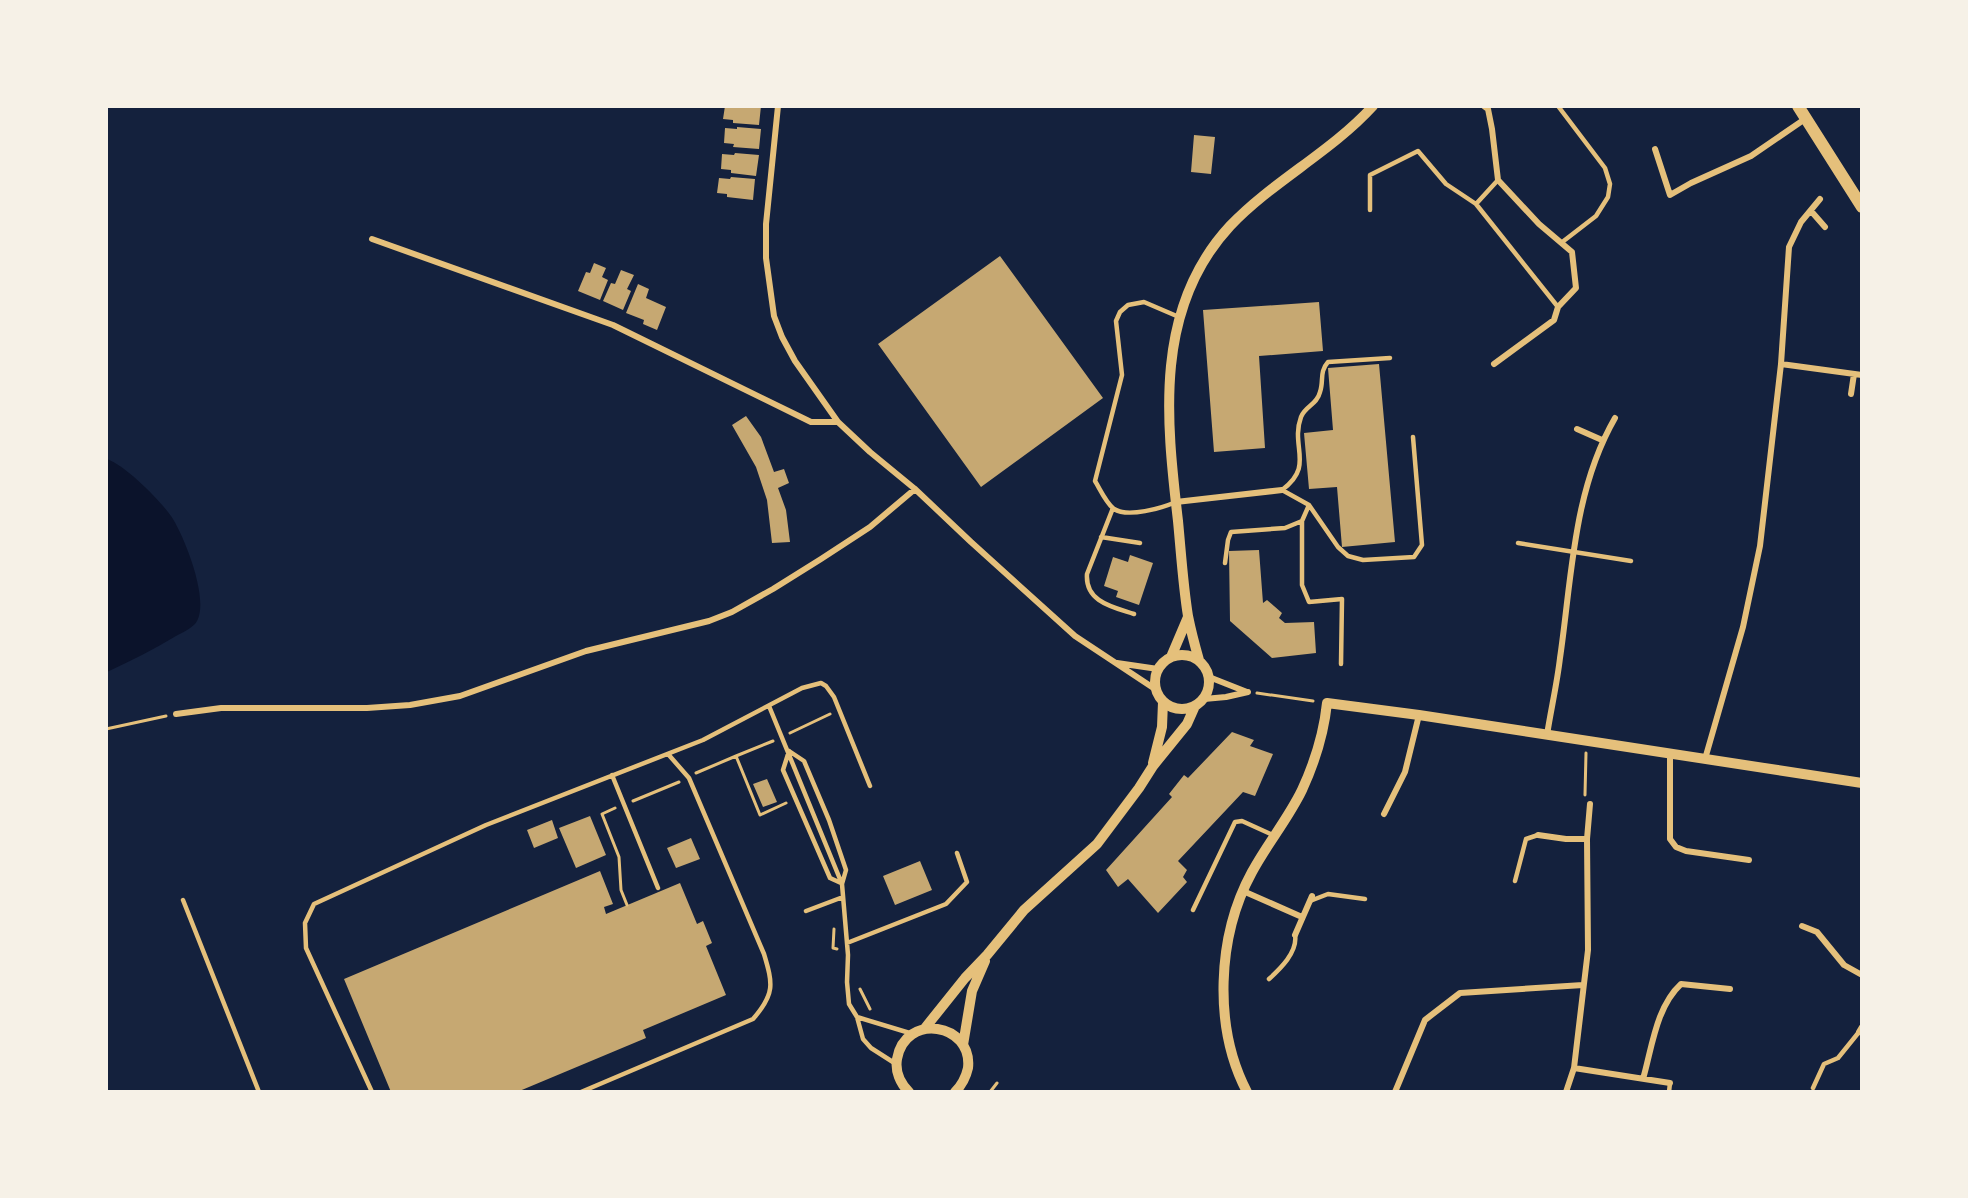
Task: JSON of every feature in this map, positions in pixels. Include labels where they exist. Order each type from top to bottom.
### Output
[{"type":"main road","points":[[1798,106],[1862,207]]},
{"type":"street","points":[[778,106],[766,224],[766,258],[774,316],[795,361],[838,422],[915,489],[970,542],[1075,636],[1155,689]]},
{"type":"street","points":[[1199,660],[1188,616],[1169,422],[1170,362],[1179,317],[1189,289],[1205,260],[1229,228],[1261,196],[1351,128],[1373,106]]},
{"type":"street","points":[[1488,107],[1498,180],[1539,224],[1572,252],[1576,288],[1558,307],[1554,320],[1494,364]]},
{"type":"street","points":[[1655,149],[1670,195],[1751,156],[1805,119]]},
{"type":"street","points":[[1705,759],[1743,627],[1760,546],[1781,364],[1789,247],[1801,222],[1821,199]]},
{"type":"street","points":[[1811,211],[1824,227]]},
{"type":"street","points":[[372,239],[613,325],[811,423],[838,422]]},
{"type":"street","points":[[1781,364],[1862,375]]},
{"type":"street","points":[[1851,394],[1854,374]]},
{"type":"street","points":[[1546,735],[1560,657],[1580,513],[1602,440],[1615,418]]},
{"type":"street","points":[[1577,429],[1602,440]]},
{"type":"street","points":[[176,714],[221,708],[367,708],[410,705],[460,696],[586,651],[709,621],[732,612],[821,559],[870,527],[915,489]]},
{"type":"street","points":[[1176,502],[1282,490]]},
{"type":"street","points":[[1188,616],[1171,657],[1158,669],[1154,682],[1155,689],[1163,702],[1179,710],[1248,692]]},
{"type":"street","points":[[909,1092],[899,1086],[896,1064],[898,1052],[904,1041],[925,1028],[1024,910],[1097,844],[1153,766],[1187,724],[1200,703],[1210,685],[1204,665],[1199,660],[1185,655],[1171,657]]},
{"type":"street","points":[[1117,663],[1158,669]]},
{"type":"street","points":[[1209,677],[1248,692]]},
{"type":"street","points":[[1153,766],[1162,727],[1163,702]]},
{"type":"street","points":[[1247,1092],[1228,1037],[1224,963],[1230,931],[1242,891],[1301,791],[1311,767],[1326,716],[1327,703],[1419,715],[1670,755],[1837,777],[1862,783]]},
{"type":"street","points":[[1384,814],[1405,772],[1419,715]]},
{"type":"street","points":[[1670,755],[1670,839],[1676,847],[1686,851],[1749,860]]},
{"type":"street","points":[[1566,1092],[1574,1068],[1588,950],[1587,839],[1590,804]]},
{"type":"street","points":[[1538,835],[1587,839]]},
{"type":"street","points":[[1242,891],[1302,917]]},
{"type":"street","points":[[1295,935],[1311,898]]},
{"type":"street","points":[[1802,926],[1817,932],[1844,965],[1862,975]]},
{"type":"street","points":[[963,1045],[972,991],[987,955]]},
{"type":"street","points":[[1644,1079],[1657,1027],[1671,993],[1681,984],[1730,989]]},
{"type":"street","points":[[1395,1092],[1425,1020],[1460,993],[1583,985]]},
{"type":"street","points":[[925,1028],[938,1028],[948,1032],[963,1045],[967,1053],[967,1072],[964,1081],[955,1092]]},
{"type":"street","points":[[1574,1068],[1670,1083]]},
{"type":"lane","points":[[1558,106],[1605,168],[1610,184],[1608,197],[1596,216],[1561,243]]},
{"type":"lane","points":[[1370,210],[1370,175],[1418,151],[1446,184],[1476,204],[1558,307]]},
{"type":"lane","points":[[1476,204],[1498,180]]},
{"type":"lane","points":[[1176,502],[1161,508],[1120,512],[1113,508],[1095,481],[1122,375],[1116,321],[1120,312],[1128,305],[1144,302],[1179,317]]},
{"type":"lane","points":[[1390,357],[1328,362],[1323,367],[1319,397],[1305,410],[1298,426],[1300,463],[1297,475],[1294,481],[1282,490],[1309,504],[1338,547],[1348,556],[1363,560],[1414,556],[1422,545],[1413,437]]},
{"type":"lane","points":[[1309,504],[1302,521],[1302,585],[1309,602],[1342,599],[1341,664]]},
{"type":"lane","points":[[1113,508],[1087,574],[1087,584],[1099,600],[1134,614]]},
{"type":"lane","points":[[1225,563],[1227,540],[1231,532],[1285,528],[1302,521]]},
{"type":"lane","points":[[1101,537],[1140,543]]},
{"type":"lane","points":[[1518,543],[1630,561]]},
{"type":"lane","points":[[372,1092],[306,948],[305,923],[314,904],[486,825],[703,740],[802,688],[821,683],[834,697],[870,786]]},
{"type":"lane","points":[[769,706],[842,884],[849,1004],[857,1017],[863,1039],[896,1064]]},
{"type":"lane","points":[[789,751],[804,761],[829,820],[846,870],[842,884]]},
{"type":"lane","points":[[789,751],[783,770],[830,878],[842,884]]},
{"type":"lane","points":[[580,1092],[753,1019],[767,1003],[771,977],[764,954],[689,778],[668,754]]},
{"type":"lane","points":[[612,775],[658,888]]},
{"type":"lane","points":[[1193,910],[1235,822],[1242,821],[1275,836]]},
{"type":"lane","points":[[1515,881],[1526,839],[1538,835]]},
{"type":"lane","points":[[847,943],[946,904],[967,882],[957,853]]},
{"type":"lane","points":[[1311,898],[1328,894],[1365,899]]},
{"type":"lane","points":[[806,911],[843,897]]},
{"type":"lane","points":[[183,900],[259,1092]]},
{"type":"lane","points":[[1269,979],[1284,965],[1296,940],[1295,935]]},
{"type":"lane","points":[[857,1017],[913,1034]]},
{"type":"lane","points":[[1813,1088],[1824,1064],[1838,1058],[1860,1030]]},
{"type":"lane","points":[[1669,1092],[1670,1083]]},
{"type":"path","points":[[1248,692],[1327,703]]},
{"type":"path","points":[[106,729],[176,714]]},
{"type":"path","points":[[1587,742],[1586,796],[1590,804]]},
{"type":"path","points":[[703,769],[736,756],[760,814],[786,803]]},
{"type":"path","points":[[830,902],[834,925],[833,948],[847,951]]},
{"type":"path","points":[[859,982],[861,993],[869,1009],[879,1012]]},
{"type":"path","points":[[990,1092],[997,1083]]},
{"type":"water","points":[[107,459],[123,468],[142,484],[171,516],[189,553],[200,601],[199,614],[191,628],[107,672]]},
{"type":"building","points":[[725,106],[761,106],[759,125],[733,123],[733,120],[723,119]]},
{"type":"building","points":[[737,127],[761,129],[759,149],[733,147],[734,144],[724,143],[725,128],[737,129]]},
{"type":"building","points":[[1194,135],[1215,137],[1211,174],[1191,172]]},
{"type":"building","points":[[735,153],[759,155],[756,176],[731,173],[731,170],[721,169],[722,154],[734,155]]},
{"type":"building","points":[[731,177],[755,179],[753,200],[727,197],[727,194],[717,193],[719,178],[730,179]]},
{"type":"building","points":[[1000,256],[1103,398],[981,487],[878,344]]},
{"type":"building","points":[[594,263],[606,268],[602,277],[608,280],[600,300],[578,291],[586,272],[590,273]]},
{"type":"building","points":[[621,270],[634,275],[627,289],[631,291],[623,310],[603,301],[611,283],[615,284]]},
{"type":"building","points":[[638,284],[649,289],[646,298],[666,307],[657,330],[643,324],[644,320],[626,313]]},
{"type":"building","points":[[1319,302],[1323,351],[1259,356],[1265,448],[1214,452],[1203,310]]},
{"type":"building","points":[[1379,364],[1395,542],[1342,547],[1337,487],[1309,489],[1304,433],[1333,430],[1328,368]]},
{"type":"building","points":[[746,416],[761,437],[774,472],[784,469],[789,483],[778,488],[786,510],[790,542],[772,543],[767,500],[756,467],[732,425]]},
{"type":"building","points":[[1259,550],[1263,603],[1267,600],[1282,613],[1279,618],[1285,623],[1314,622],[1316,653],[1272,658],[1230,621],[1229,551]]},
{"type":"building","points":[[1130,555],[1153,563],[1139,605],[1116,597],[1118,591],[1104,586],[1113,557],[1128,562]]},
{"type":"building","points":[[1232,732],[1254,740],[1250,746],[1273,754],[1255,796],[1243,792],[1178,861],[1187,870],[1183,877],[1187,882],[1158,913],[1128,879],[1118,887],[1106,870],[1172,797],[1169,794],[1184,775],[1188,778]]},
{"type":"building","points":[[767,779],[777,802],[763,807],[753,784]]},
{"type":"building","points":[[590,816],[606,855],[576,868],[559,828]]},
{"type":"building","points":[[552,820],[558,838],[534,848],[527,830]]},
{"type":"building","points":[[691,838],[700,859],[676,868],[667,848]]},
{"type":"building","points":[[920,861],[932,890],[895,905],[883,876]]},
{"type":"building","points":[[600,871],[613,904],[604,907],[606,914],[680,883],[697,924],[703,921],[712,943],[706,946],[726,995],[643,1030],[646,1038],[517,1092],[391,1092],[344,979]]}]
